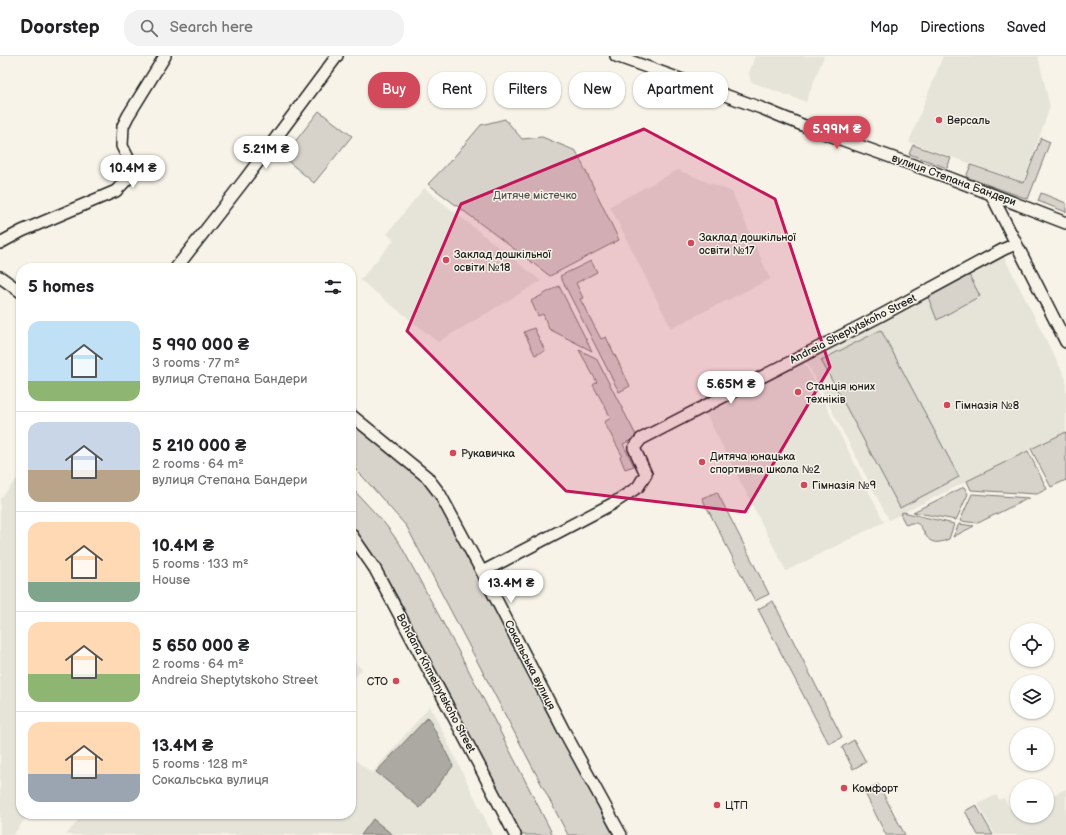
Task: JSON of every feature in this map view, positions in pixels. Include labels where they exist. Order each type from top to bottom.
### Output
[{"type":"street","points":[[0,242],[116,191],[131,175],[131,164],[122,146],[123,126],[165,56]]},
{"type":"street","points":[[180,263],[243,182],[337,56]]},
{"type":"street","name":"вулиця Степана Бандери","points":[[616,56],[761,108],[812,129],[947,177],[992,196],[1066,223]]},
{"type":"street","points":[[992,196],[1066,342]]},
{"type":"street","name":"Andreia Sheptytskoho Street","points":[[482,572],[612,504],[638,487],[646,474],[634,448],[641,439],[1016,244]]},
{"type":"street","points":[[0,277],[16,288]]},
{"type":"street","name":"Сокальська вулиця","points":[[356,420],[427,477],[440,494],[561,725],[621,835]]},
{"type":"street","name":"Bohdana Khmelnytskoho Street","points":[[356,541],[375,569],[480,766],[514,835]]},
{"type":"highlighted area","points":[[644,129],[775,199],[830,367],[745,512],[566,491],[407,331],[461,204]]},
{"type":"shaded area","points":[[755,56],[824,56],[806,102],[751,82],[749,73]]},
{"type":"shaded area","points":[[943,56],[1038,56],[1050,107],[1023,182],[909,142]]},
{"type":"shaded area","name":"Заклад дошкільної освіти №17","points":[[678,170],[732,192],[770,279],[671,328],[610,206]]},
{"type":"shaded area","name":"Заклад дошкільної освіти №18","points":[[424,188],[541,281],[438,342],[360,280],[394,240],[387,234]]},
{"type":"shaded area","name":"Гімназія №8","points":[[1003,255],[1066,379],[1066,432],[889,520],[805,359]]},
{"type":"shaded area","name":"Гімназія №9","points":[[803,360],[884,522],[786,571],[705,412]]},
{"type":"shaded area","points":[[16,480],[16,819],[25,819],[13,835],[0,835],[0,499]]},
{"type":"shaded area","points":[[356,664],[362,669],[356,676]]},
{"type":"shaded area","points":[[430,706],[493,835],[66,835],[79,819],[356,819],[356,761],[372,773]]},
{"type":"shaded area","points":[[428,717],[453,766],[420,808],[376,772]]},
{"type":"shaded area","points":[[1066,789],[1066,835],[995,835],[978,804],[996,795],[1000,800],[1004,798],[1010,808],[1010,823],[1054,823],[1054,795]]},
{"type":"shaded area","points":[[373,819],[393,835],[361,835]]},
{"type":"green space","points":[[319,111],[352,136],[314,183],[283,157]]},
{"type":"green space","name":"Дитяче містечко","points":[[505,119],[522,139],[542,137],[576,151],[619,240],[550,276],[428,184],[454,157],[481,125]]},
{"type":"green space","points":[[1041,138],[1050,142],[1028,199],[966,177],[971,165],[1024,183]]},
{"type":"green space","points":[[913,145],[951,158],[947,168],[909,154]]},
{"type":"green space","points":[[1041,193],[1066,203],[1066,212],[1038,201]]},
{"type":"green space","points":[[591,261],[597,272],[576,283],[583,298],[580,299],[601,339],[606,337],[630,386],[619,392],[560,276]]},
{"type":"green space","points":[[968,273],[980,296],[937,320],[928,297]]},
{"type":"green space","points":[[559,286],[592,351],[549,329],[543,314],[538,316],[531,301]]},
{"type":"green space","points":[[534,328],[545,351],[535,355],[524,332]]},
{"type":"green space","points":[[881,330],[959,477],[900,508],[821,360]]},
{"type":"green space","points":[[579,350],[596,358],[637,437],[623,444],[634,466],[625,469],[620,457],[622,455],[604,422],[611,418],[593,385],[597,382]]},
{"type":"green space","points":[[356,427],[419,476],[438,500],[613,835],[568,835],[407,527],[356,470]]},
{"type":"green space","points":[[1066,432],[1066,480],[1051,487],[1031,449]]},
{"type":"green space","points":[[1028,451],[1047,489],[1037,494],[971,490],[967,481]]},
{"type":"green space","points":[[964,487],[968,494],[956,520],[913,512]]},
{"type":"green space","points":[[356,492],[385,524],[400,544],[467,667],[553,835],[522,835],[401,603],[375,558],[356,532]]},
{"type":"green space","points":[[717,492],[769,594],[755,601],[702,498]]},
{"type":"green space","points":[[972,494],[1029,498],[978,523],[960,521]]},
{"type":"green space","points":[[903,512],[954,524],[949,539],[939,542],[932,541],[918,524],[913,523],[906,525],[900,514]]},
{"type":"green space","points":[[959,524],[974,526],[953,537]]},
{"type":"green space","points":[[773,601],[842,737],[829,744],[758,609]]},
{"type":"green space","points":[[854,740],[866,762],[853,769],[842,747]]},
{"type":"green space","points":[[878,784],[905,835],[886,835],[864,791]]},
{"type":"green space","points":[[976,805],[993,835],[978,835],[965,811]]},
{"type":"place","name":"Версаль","points":[[939,120]]},
{"type":"place","name":"Заклад дошкільної освіти №17","points":[[691,243]]},
{"type":"place","name":"Заклад дошкільної освіти №18","points":[[446,260]]},
{"type":"place","name":"Станція юних техніків","points":[[798,392]]},
{"type":"place","name":"Гімназія №8","points":[[947,405]]},
{"type":"place","name":"Рукавичка","points":[[453,453]]},
{"type":"place","name":"Дитяча юнацька спортивна школа №2","points":[[702,462]]},
{"type":"place","name":"Гімназія №9","points":[[804,485]]},
{"type":"place","name":"СТО","points":[[396,681]]},
{"type":"place","name":"Комфорт","points":[[844,788]]},
{"type":"place","name":"ЦТП","points":[[717,805]]}]
